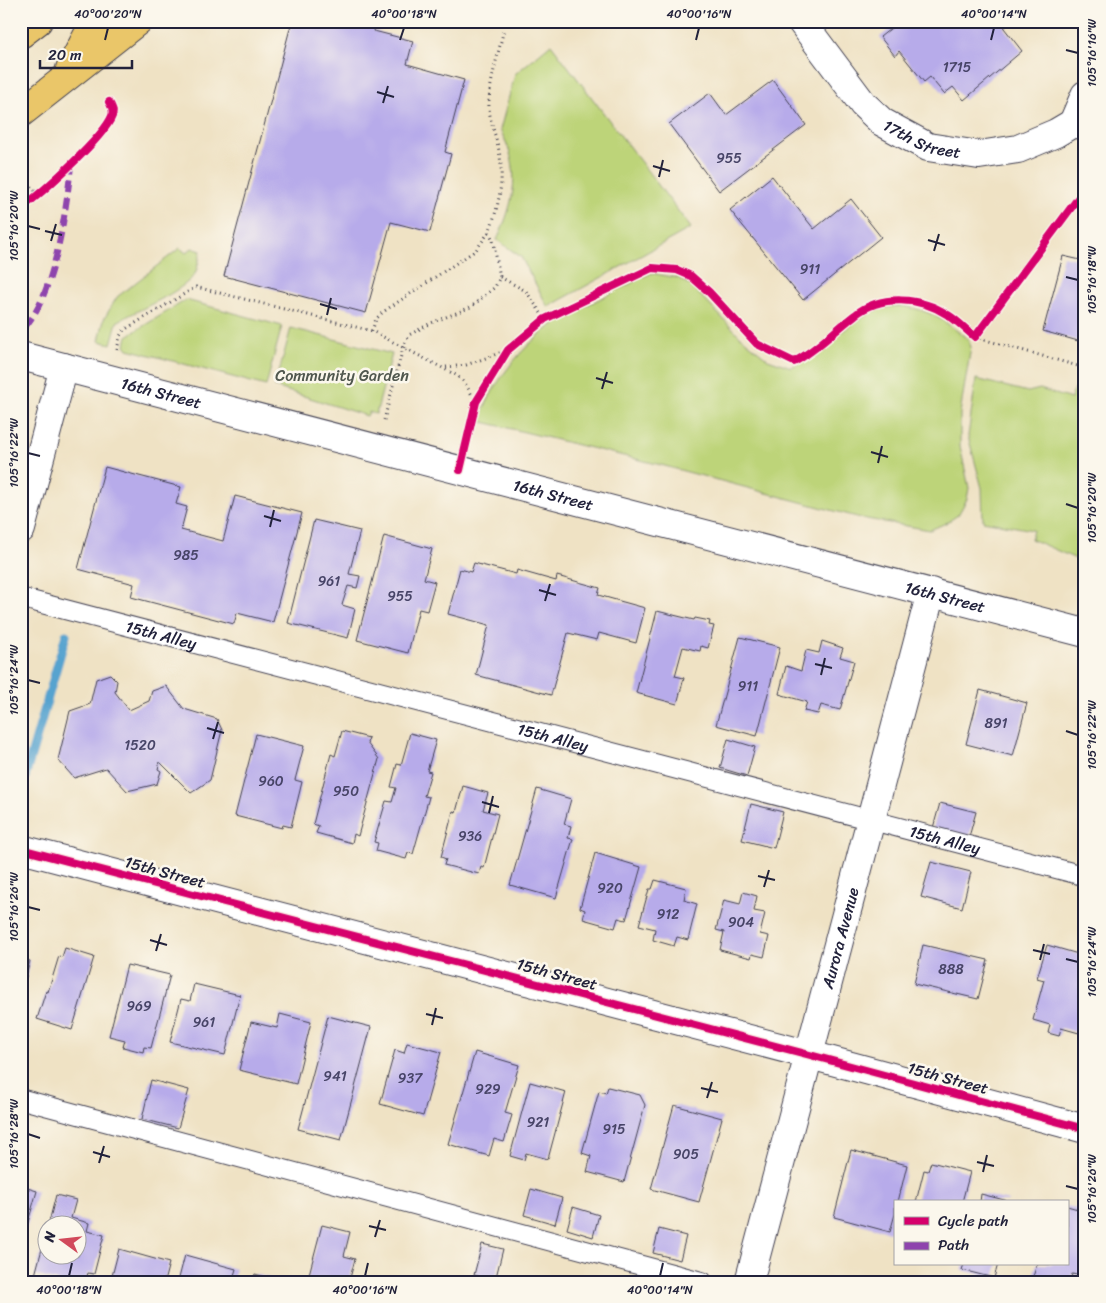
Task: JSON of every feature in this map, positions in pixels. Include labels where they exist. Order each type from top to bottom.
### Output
[{"type":"main road","points":[[21,34],[38,21]]},
{"type":"main road","points":[[61,83],[95,21]]},
{"type":"main road","points":[[21,113],[138,21]]},
{"type":"street","name":"17th Street","points":[[801,21],[863,104],[882,122],[928,148],[979,155],[1018,150],[1079,124]]},
{"type":"street","points":[[1079,124],[1085,95]]},
{"type":"street","name":"16th Street","points":[[21,356],[1085,633]]},
{"type":"street","points":[[21,530],[64,367]]},
{"type":"street","name":"Aurora Avenue","points":[[749,1282],[931,592]]},
{"type":"street","name":"15th Street","points":[[21,849],[810,1054],[1085,1128]]},
{"type":"lane","name":"15th Alley","points":[[21,598],[1085,876]]},
{"type":"lane","points":[[21,1099],[703,1282]]},
{"type":"path","points":[[372,330],[376,319],[383,312],[476,250],[489,232],[500,196],[502,168],[490,119],[489,100],[504,28]]},
{"type":"path","points":[[21,174],[38,195]]},
{"type":"path","points":[[383,420],[403,348],[409,336],[419,328],[454,316],[485,298],[495,287],[500,277],[494,240],[489,232]]},
{"type":"path","points":[[500,277],[526,291],[545,319]]},
{"type":"path","points":[[117,350],[120,336],[124,330],[196,287],[372,330],[403,348],[445,367],[465,383],[476,402]]},
{"type":"path","points":[[975,337],[1085,368]]},
{"type":"path","points":[[445,367],[466,365],[508,350]]},
{"type":"green space","points":[[551,44],[691,228],[548,307],[521,257],[497,240],[508,211],[514,185],[511,158],[500,130],[515,74]]},
{"type":"green space","points":[[180,248],[186,253],[192,248],[201,251],[195,274],[189,281],[170,294],[117,322],[111,344],[99,341],[104,319],[117,297]]},
{"type":"green space","points":[[651,273],[678,278],[691,286],[743,339],[768,359],[791,367],[809,358],[869,313],[886,308],[904,307],[932,314],[968,339],[971,347],[960,413],[960,446],[969,488],[967,499],[958,515],[930,530],[861,518],[661,465],[479,421],[491,395],[507,369],[539,336],[574,313]]},
{"type":"green space","points":[[186,300],[282,326],[266,386],[128,349],[125,345],[127,336]]},
{"type":"green space","name":"Community Garden","points":[[291,328],[392,354],[376,414],[369,412],[367,416],[275,387]]},
{"type":"green space","points":[[976,379],[1028,392],[1040,389],[1071,399],[1074,389],[1085,392],[1085,563],[1031,539],[1033,530],[983,521],[982,488],[968,436]]},
{"type":"building","points":[[292,21],[376,21],[374,31],[413,41],[407,64],[464,80],[445,152],[451,154],[430,232],[391,222],[366,313],[224,276]]},
{"type":"building","points":[[867,21],[878,21],[871,26]]},
{"type":"building","points":[[892,21],[1012,21],[1004,28],[1022,51],[964,100],[953,87],[944,94],[930,77],[924,82],[899,51],[895,56],[880,37],[895,25]]},
{"type":"building","points":[[773,80],[806,125],[719,191],[669,124],[710,93],[726,115]]},
{"type":"building","points":[[772,176],[814,229],[851,199],[881,237],[803,300],[730,210]]},
{"type":"building","points":[[1063,256],[1085,261],[1085,343],[1043,331]]},
{"type":"building","points":[[105,467],[181,487],[176,504],[187,507],[181,530],[223,541],[235,496],[302,513],[273,622],[237,613],[234,624],[131,597],[134,584],[78,569]]},
{"type":"building","points":[[314,520],[360,531],[349,574],[360,576],[357,588],[348,586],[342,605],[355,609],[348,638],[288,623]]},
{"type":"building","points":[[384,536],[432,549],[424,579],[435,582],[427,611],[419,609],[408,653],[357,640]]},
{"type":"building","points":[[474,563],[516,574],[517,570],[556,581],[557,576],[600,588],[598,595],[645,608],[636,643],[599,633],[597,640],[568,633],[551,695],[476,675],[489,625],[448,614],[460,569],[471,572]]},
{"type":"building","points":[[657,611],[694,620],[695,618],[710,621],[709,625],[714,626],[708,648],[701,646],[700,651],[683,647],[675,676],[684,678],[677,704],[636,693]]},
{"type":"building","points":[[740,637],[780,647],[757,736],[716,725]]},
{"type":"building","points":[[822,641],[843,648],[840,657],[854,661],[840,710],[821,705],[818,714],[804,711],[807,702],[779,694],[786,666],[801,671],[806,650],[819,653]]},
{"type":"building","points":[[110,674],[117,681],[115,692],[129,710],[149,701],[152,691],[166,686],[184,709],[217,719],[222,730],[210,780],[191,793],[160,762],[158,769],[161,771],[157,784],[127,791],[106,768],[74,778],[58,760],[70,711],[90,704],[96,679]]},
{"type":"building","points":[[980,690],[1027,703],[1013,756],[966,744]]},
{"type":"building","points":[[342,731],[369,738],[367,743],[379,759],[358,836],[354,834],[352,843],[316,833],[319,826],[313,824],[331,754],[335,756]]},
{"type":"building","points":[[410,733],[436,740],[427,771],[431,772],[424,796],[429,797],[413,854],[408,853],[406,859],[376,851],[378,843],[374,842],[386,801],[392,802],[396,788],[391,787],[397,764],[401,765]]},
{"type":"building","points":[[256,734],[304,746],[295,780],[302,782],[291,827],[283,825],[282,828],[235,816]]},
{"type":"building","points":[[728,739],[755,747],[747,776],[720,768]]},
{"type":"building","points":[[463,786],[488,793],[483,810],[498,814],[484,868],[481,867],[479,874],[444,865],[446,859],[441,857],[453,811],[456,812]]},
{"type":"building","points":[[537,789],[571,799],[564,824],[571,826],[568,838],[573,839],[556,898],[510,885]]},
{"type":"building","points":[[940,803],[976,812],[969,837],[933,828]]},
{"type":"building","points":[[751,804],[783,812],[774,848],[742,840]]},
{"type":"building","points":[[595,853],[641,867],[626,920],[618,918],[615,928],[583,919],[585,910],[580,908]]},
{"type":"building","points":[[931,862],[971,872],[962,908],[921,897]]},
{"type":"building","points":[[655,880],[686,888],[684,900],[697,904],[688,940],[677,937],[674,946],[653,940],[655,929],[639,925],[649,889],[652,889]]},
{"type":"building","points":[[743,892],[757,896],[754,911],[765,913],[760,934],[769,936],[764,957],[752,954],[751,958],[720,950],[724,932],[716,930],[724,900],[740,904]]},
{"type":"building","points":[[923,945],[988,960],[978,999],[914,984]]},
{"type":"building","points":[[1047,945],[1085,956],[1085,1022],[1082,1021],[1079,1033],[1061,1028],[1059,1036],[1048,1033],[1050,1025],[1033,1020],[1044,980],[1037,978]]},
{"type":"building","points":[[65,948],[94,957],[72,1030],[37,1019],[59,956],[62,957]]},
{"type":"building","points":[[21,958],[30,961],[22,993],[21,993]]},
{"type":"building","points":[[127,965],[170,975],[151,1048],[144,1047],[143,1052],[123,1047],[125,1040],[109,1036]]},
{"type":"building","points":[[194,984],[240,995],[225,1055],[170,1042],[181,999],[190,1001]]},
{"type":"building","points":[[280,1014],[311,1022],[296,1084],[239,1070],[251,1022],[277,1028]]},
{"type":"building","points":[[328,1016],[371,1027],[341,1140],[298,1129]]},
{"type":"building","points":[[407,1043],[441,1052],[423,1116],[380,1104],[395,1050],[404,1053]]},
{"type":"building","points":[[475,1052],[519,1065],[505,1113],[512,1115],[504,1142],[494,1139],[489,1156],[448,1144]]},
{"type":"building","points":[[151,1080],[189,1090],[178,1128],[142,1119]]},
{"type":"building","points":[[530,1082],[566,1092],[548,1159],[526,1153],[524,1160],[510,1156]]},
{"type":"building","points":[[608,1087],[640,1095],[645,1105],[624,1182],[587,1172],[591,1156],[582,1153],[599,1091],[606,1093]]},
{"type":"building","points":[[674,1105],[722,1118],[699,1202],[651,1189]]},
{"type":"building","points":[[851,1150],[907,1165],[898,1200],[894,1200],[894,1218],[890,1232],[834,1217]]},
{"type":"building","points":[[931,1162],[970,1172],[963,1200],[916,1200],[924,1170],[928,1171]]},
{"type":"building","points":[[21,1186],[37,1191],[22,1243],[21,1243]]},
{"type":"building","points":[[531,1189],[562,1198],[555,1224],[524,1215]]},
{"type":"building","points":[[981,1194],[1004,1200],[980,1200]]},
{"type":"building","points":[[56,1195],[76,1200],[72,1216],[51,1216]]},
{"type":"building","points":[[1068,1206],[1085,1211],[1085,1265],[1082,1276],[1072,1274],[1070,1282],[1032,1280],[1036,1266],[1068,1266]]},
{"type":"building","points":[[573,1207],[599,1215],[593,1237],[567,1229]]},
{"type":"building","points":[[322,1225],[350,1232],[344,1256],[355,1259],[349,1282],[307,1282]]},
{"type":"building","points":[[659,1229],[686,1236],[680,1260],[653,1253]]},
{"type":"building","points":[[88,1231],[104,1235],[94,1274],[88,1273],[85,1282],[61,1282],[35,1275],[38,1264],[38,1266],[88,1266]]},
{"type":"building","points":[[482,1244],[503,1249],[495,1281],[474,1275]]},
{"type":"building","points":[[119,1249],[169,1263],[164,1282],[111,1280]]},
{"type":"building","points":[[185,1255],[236,1269],[232,1282],[178,1282]]},
{"type":"building","points":[[963,1266],[997,1266],[994,1278],[962,1270]]},
{"type":"building","points":[[255,1274],[279,1281],[252,1282]]},
{"type":"waterway","points":[[23,784],[66,635]]},
{"type":"marked path","points":[[25,327],[44,294],[51,273],[62,228],[71,166]]},
{"type":"cycle path","points":[[21,208],[43,191],[85,151],[107,125],[113,112],[109,102]]},
{"type":"cycle path","points":[[460,470],[476,402],[508,350],[545,319],[652,268],[677,270],[691,276],[709,292],[757,344],[794,362],[810,352],[865,308],[889,301],[901,300],[926,304],[948,315],[975,337],[1085,189]]},
{"type":"cycle path","points":[[21,849],[810,1055],[1085,1129]]}]
